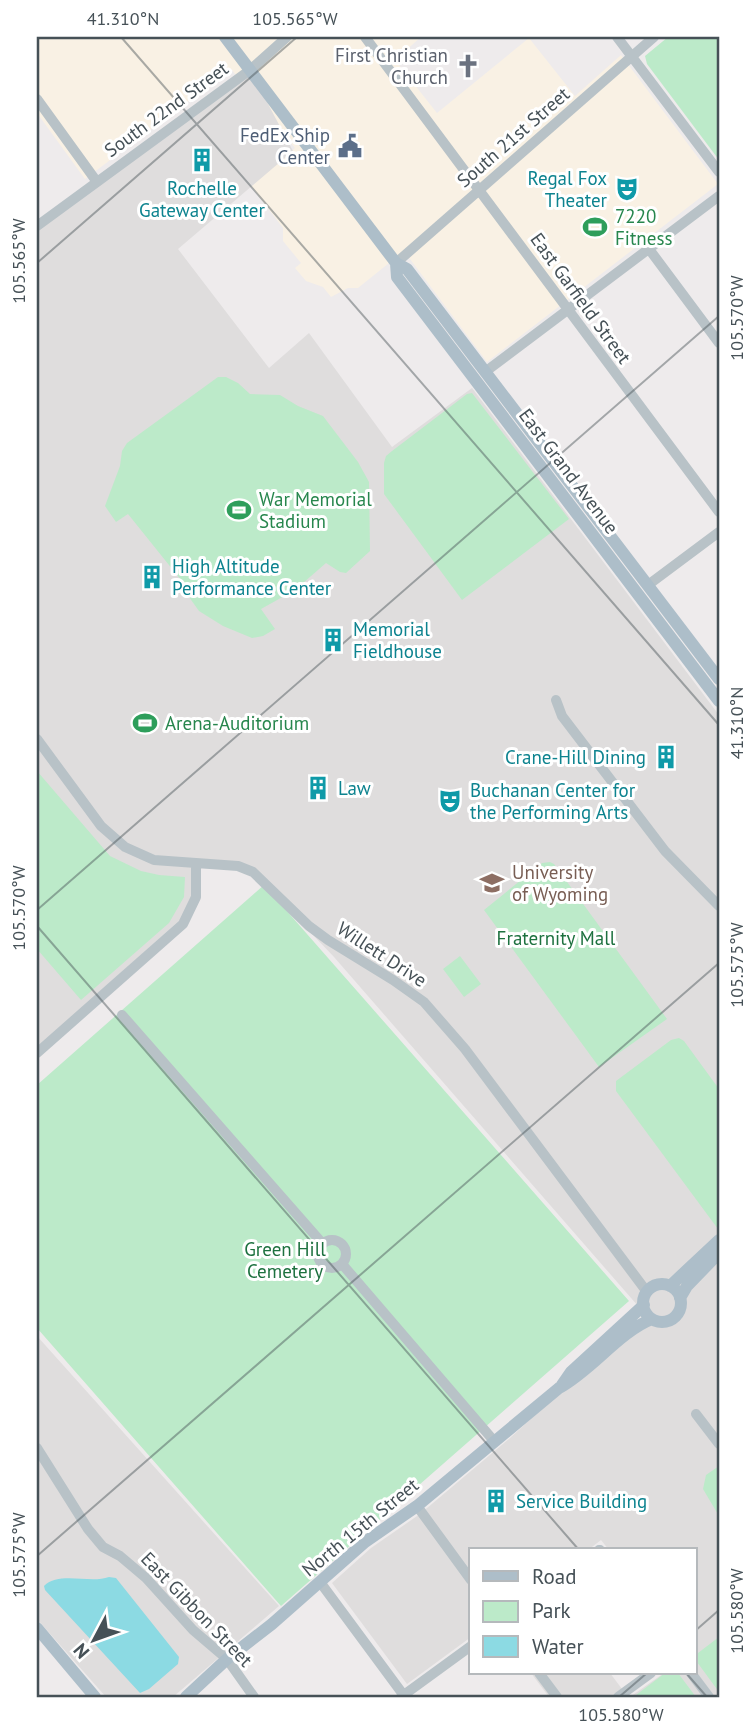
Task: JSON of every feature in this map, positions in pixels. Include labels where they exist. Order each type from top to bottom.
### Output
[{"type":"main road","name":"East Grand Avenue","points":[[225,37],[396,263],[407,269],[719,679]]},
{"type":"main road","name":"East Grand Avenue","points":[[396,263],[397,277],[719,701]]},
{"type":"main road","name":"North 15th Street","points":[[559,1388],[571,1371],[656,1286],[670,1286],[719,1240]]},
{"type":"main road","name":"North 15th Street","points":[[186,1697],[365,1542],[417,1506],[636,1328],[652,1319],[660,1322],[673,1319],[680,1309],[680,1298],[687,1286],[719,1253]]},
{"type":"main road","points":[[670,1286],[680,1298]]},
{"type":"main road","points":[[645,1299],[652,1319]]},
{"type":"main road","points":[[37,1628],[95,1697]]},
{"type":"street","name":"South 22nd Street","points":[[37,226],[250,70],[287,37]]},
{"type":"street","name":"East Garfield Street","points":[[365,37],[719,512]]},
{"type":"street","points":[[617,37],[719,172]]},
{"type":"street","name":"South 21st Street","points":[[396,263],[654,37]]},
{"type":"street","points":[[37,99],[97,182]]},
{"type":"street","points":[[485,372],[719,196]]},
{"type":"street","points":[[649,249],[719,343]]},
{"type":"street","points":[[648,585],[719,532]]},
{"type":"street","points":[[556,700],[562,716],[665,851],[719,906]]},
{"type":"street","name":"Willett Drive","points":[[37,739],[85,806],[119,843],[154,860],[238,866],[253,872],[327,940],[424,1002],[466,1049],[645,1299]]},
{"type":"street","points":[[37,1053],[183,924],[196,897],[196,863]]},
{"type":"street","points":[[122,1015],[322,1243]]},
{"type":"street","points":[[330,1240],[342,1244],[346,1257],[342,1264],[330,1268],[320,1262],[318,1250],[322,1243],[330,1240]]},
{"type":"street","points":[[342,1264],[494,1441]]},
{"type":"street","points":[[696,1414],[719,1444]]},
{"type":"street","name":"East Gibbon Street","points":[[37,1448],[88,1529],[103,1547],[120,1556],[146,1578],[193,1630],[227,1659],[254,1697]]},
{"type":"street","points":[[417,1506],[469,1577]]},
{"type":"street","points":[[320,1582],[403,1697],[469,1648]]},
{"type":"street","points":[[540,1674],[557,1697]]},
{"type":"street","points":[[618,1697],[650,1674]]},
{"type":"street","points":[[692,1674],[709,1697]]},
{"type":"shaded area","points":[[37,37],[421,37],[395,60],[437,113],[529,38],[575,96],[621,55],[718,184],[487,362],[404,251],[358,288],[348,288],[331,297],[323,287],[306,281],[295,268],[301,263],[283,241],[283,228],[251,186],[295,148],[231,69],[85,179],[37,113]]},
{"type":"shaded area","name":"University of Wyoming","points":[[250,70],[293,151],[178,249],[269,368],[309,333],[392,447],[472,388],[719,715],[719,1697],[630,1697],[663,1674],[696,1674],[696,1548],[607,1548],[601,1540],[591,1548],[469,1548],[469,1638],[407,1684],[332,1583],[371,1548],[420,1514],[510,1438],[645,1314],[334,957],[253,872],[197,863],[191,910],[37,1048],[37,226]]},
{"type":"shaded area","points":[[37,1336],[279,1606],[173,1697],[106,1697],[37,1619]]},
{"type":"shaded area","points":[[532,1674],[611,1674],[628,1697],[549,1697]]},
{"type":"green space","points":[[668,37],[719,37],[719,160],[647,64],[645,56]]},
{"type":"green space","name":"War Memorial Stadium","points":[[218,377],[226,377],[238,383],[250,394],[280,395],[323,416],[358,462],[369,482],[370,551],[346,573],[326,563],[295,590],[261,609],[275,629],[263,636],[252,638],[223,626],[199,611],[179,583],[181,580],[128,514],[116,522],[105,506],[127,443]]},
{"type":"green space","points":[[472,393],[569,519],[462,600],[384,494],[384,463],[386,456],[392,451],[467,394]]},
{"type":"green space","points":[[37,771],[110,856],[141,871],[185,877],[184,897],[169,923],[81,1000],[37,949]]},
{"type":"green space","name":"Fraternity Mall","points":[[550,862],[667,1019],[599,1067],[484,910],[542,863]]},
{"type":"green space","name":"Green Hill Cemetery","points":[[264,885],[629,1301],[281,1606],[37,1328],[37,1085]]},
{"type":"green space","points":[[460,956],[481,984],[464,997],[443,969]]},
{"type":"green space","points":[[679,1038],[719,1089],[718,1229],[616,1091],[616,1081],[671,1040]]},
{"type":"green space","points":[[719,1466],[719,1516],[703,1489],[706,1475]]},
{"type":"green space","points":[[719,1637],[719,1692],[697,1662],[698,1653]]},
{"type":"green space","points":[[664,1674],[679,1674],[696,1697],[637,1697],[636,1695]]},
{"type":"water","points":[[116,1578],[179,1657],[178,1664],[149,1689],[140,1693],[44,1586],[58,1579]]},
{"type":"place","name":"First Christian Church","points":[[468,66]]},
{"type":"place","name":"FedEx Ship Center","points":[[350,146]]},
{"type":"place","name":"Rochelle Gateway Center","points":[[202,160]]},
{"type":"place","name":"Regal Fox Theater","points":[[627,189]]},
{"type":"place","name":"7220 Fitness","points":[[595,227]]},
{"type":"place","name":"War Memorial Stadium","points":[[239,510]]},
{"type":"place","name":"High Altitude Performance Center","points":[[152,577]]},
{"type":"place","name":"Memorial Fieldhouse","points":[[333,640]]},
{"type":"place","name":"Arena-Auditorium","points":[[145,723]]},
{"type":"place","name":"Crane-Hill Dining","points":[[666,757]]},
{"type":"place","name":"Law","points":[[318,788]]},
{"type":"place","name":"Buchanan Center for the Performing Arts","points":[[450,801]]},
{"type":"place","name":"University of Wyoming","points":[[492,883]]},
{"type":"place","name":"Service Building","points":[[496,1501]]}]
